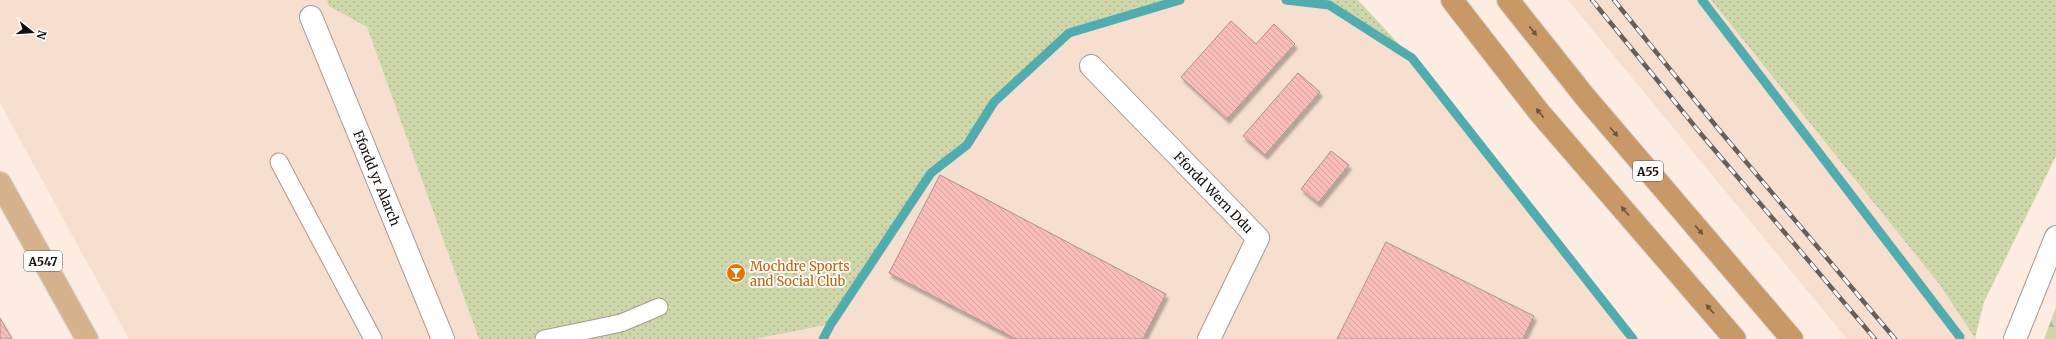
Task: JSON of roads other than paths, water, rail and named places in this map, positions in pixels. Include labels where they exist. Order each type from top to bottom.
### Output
[{"type":"highway","points":[[1452,0],[1539,112],[1735,339]]},
{"type":"highway","name":"A55","points":[[1508,0],[1586,98],[1792,339]]},
{"type":"main road","name":"A547","points":[[0,183],[86,339]]},
{"type":"street","name":"Ffordd yr Alarch","points":[[311,17],[442,339]]},
{"type":"street","name":"Ffordd Wern Ddu","points":[[1091,66],[1258,238],[1209,339]]},
{"type":"street","points":[[2018,332],[2056,237]]},
{"type":"lane","points":[[279,162],[373,339]]},
{"type":"lane","points":[[544,339],[621,323],[659,308]]},
{"type":"waterway","points":[[823,339],[831,324],[931,173],[967,145],[994,102],[1069,33],[1180,0]]},
{"type":"waterway","points":[[1286,0],[1329,5],[1412,58],[1633,339]]},
{"type":"waterway","points":[[1702,0],[1960,337]]},
{"type":"railway","points":[[1592,0],[1701,134],[1875,339]]},
{"type":"railway","points":[[1614,0],[1720,131],[1895,339]]},
{"type":"place","name":"Mochdre Sports and Social Club","points":[[736,273]]}]
